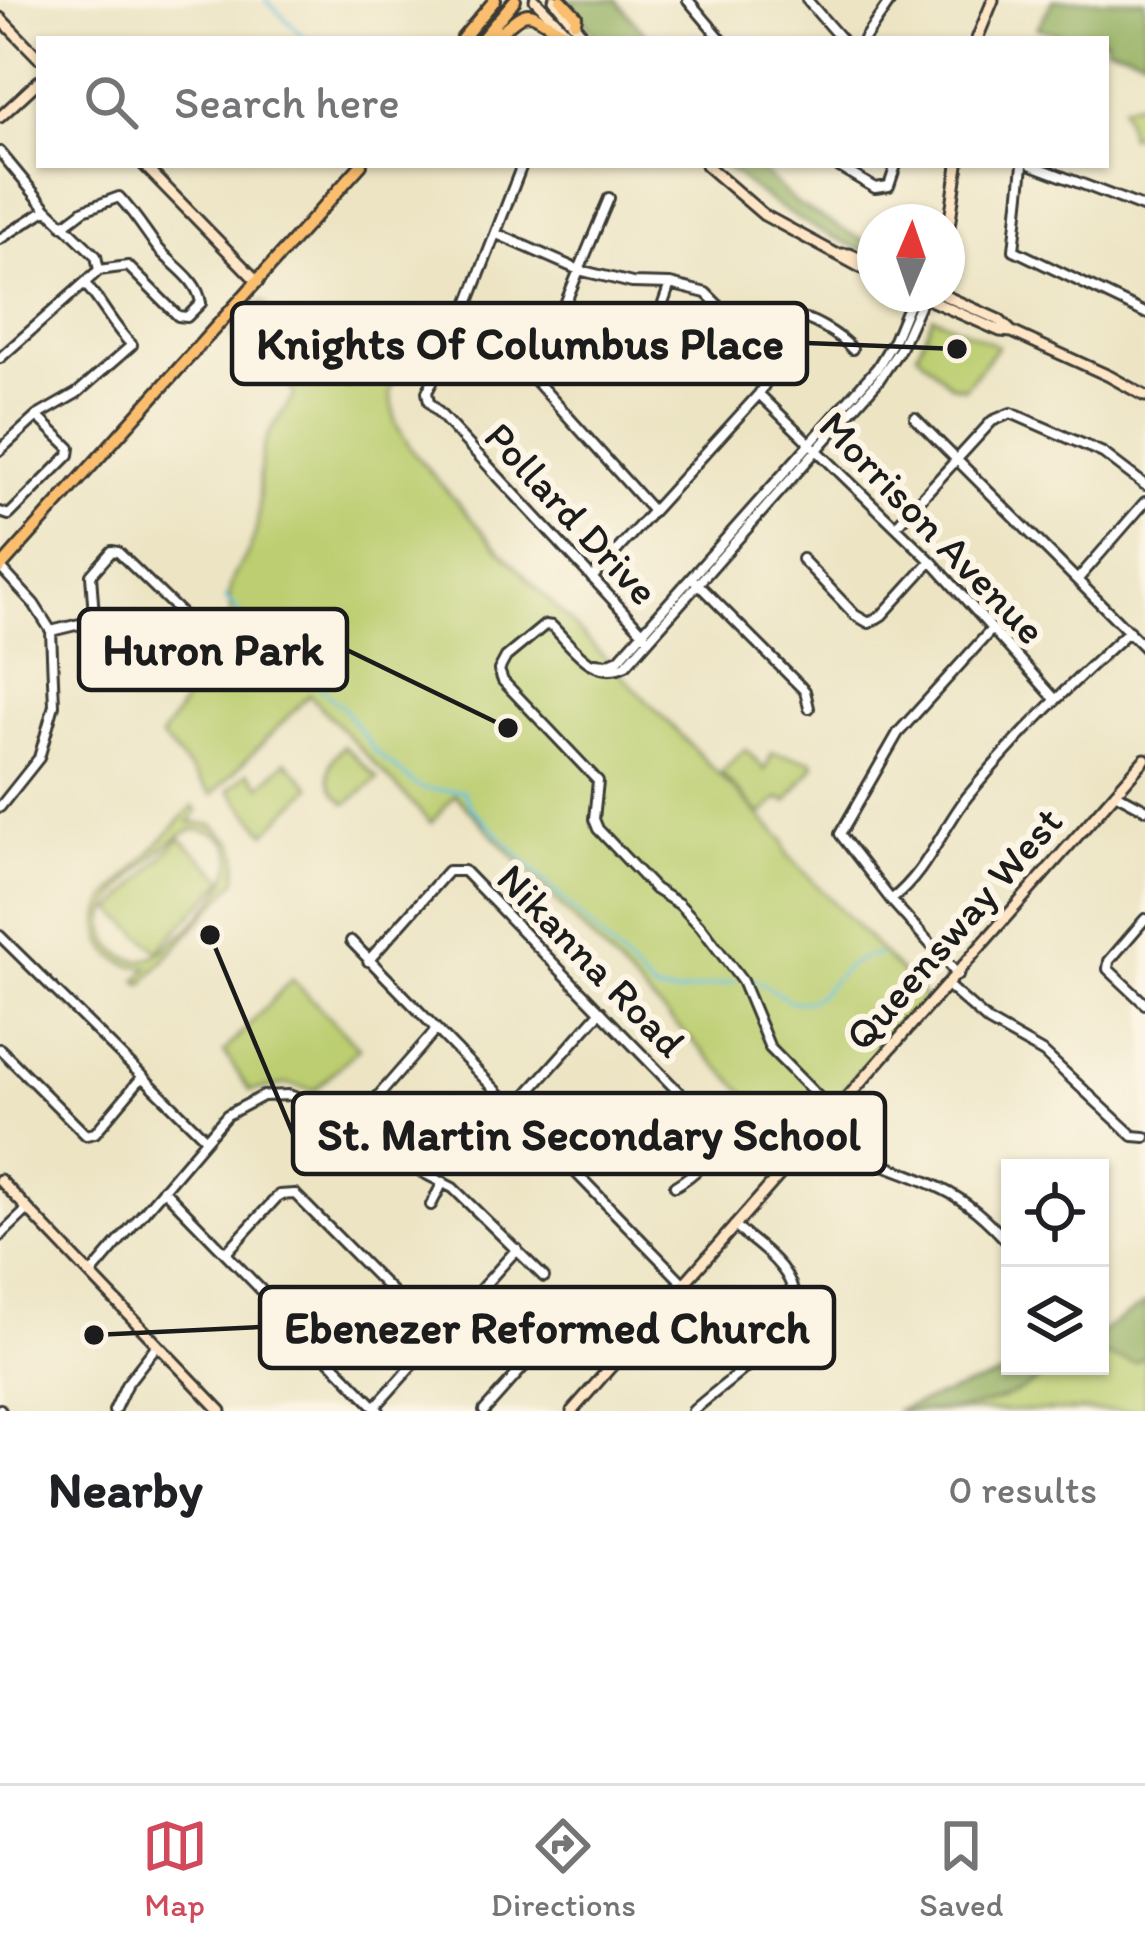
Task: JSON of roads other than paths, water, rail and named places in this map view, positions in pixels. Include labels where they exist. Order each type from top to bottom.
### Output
[{"type":"main road","points":[[465,36],[491,0]]},
{"type":"main road","points":[[486,36],[515,0]]},
{"type":"main road","points":[[496,36],[524,9],[538,11],[572,32],[576,16],[558,0]]},
{"type":"main road","points":[[0,568],[359,168]]},
{"type":"street","points":[[535,0],[572,32]]},
{"type":"street","points":[[688,0],[718,36]]},
{"type":"street","points":[[807,0],[838,36]]},
{"type":"street","points":[[866,36],[891,0]]},
{"type":"street","points":[[978,36],[993,0]]},
{"type":"street","points":[[0,18],[36,55]]},
{"type":"street","points":[[0,117],[36,83]]},
{"type":"street","points":[[0,152],[46,209],[96,256],[99,270]]},
{"type":"street","points":[[147,168],[258,282]]},
{"type":"street","points":[[520,168],[497,234],[578,270],[706,293],[770,357],[771,368],[759,394],[592,578]]},
{"type":"street","points":[[709,168],[764,215],[857,267]]},
{"type":"street","points":[[841,168],[875,188],[890,186],[895,168]]},
{"type":"street","points":[[951,204],[957,168]]},
{"type":"street","points":[[1028,168],[1014,250],[1145,314]]},
{"type":"street","points":[[1036,168],[1145,208]]},
{"type":"street","points":[[0,358],[99,270],[128,266],[178,316],[187,316],[200,303],[197,289],[118,196],[83,210],[63,226]]},
{"type":"street","points":[[609,198],[537,382],[652,510]]},
{"type":"street","points":[[0,238],[46,209]]},
{"type":"street","name":"Pollard Drive","points":[[497,234],[427,392],[429,403],[645,636]]},
{"type":"street","points":[[836,254],[857,257]]},
{"type":"street","points":[[656,378],[644,357],[670,284]]},
{"type":"street","points":[[0,450],[132,345],[114,329],[112,315],[86,285]]},
{"type":"street","points":[[965,305],[1145,396]]},
{"type":"street","points":[[835,1114],[770,1048],[742,981],[701,927],[598,829],[595,776],[499,674],[503,661],[542,625],[552,626],[601,670],[618,670],[886,370],[912,312]]},
{"type":"street","points":[[956,312],[1000,332],[1012,332]]},
{"type":"street","points":[[757,342],[798,317],[840,335],[852,349]]},
{"type":"street","name":"Morrison Avenue","points":[[759,394],[931,561],[1055,699]]},
{"type":"street","points":[[896,526],[992,421],[1011,413],[1103,453],[1145,485]]},
{"type":"street","points":[[0,512],[9,515],[69,455],[70,448],[37,416]]},
{"type":"street","points":[[915,418],[1145,648]]},
{"type":"street","points":[[1078,579],[1145,502]]},
{"type":"street","points":[[112,550],[186,618],[154,677],[149,678],[110,646],[92,621],[90,581],[112,550]]},
{"type":"street","points":[[802,559],[865,622],[882,615],[931,561]]},
{"type":"street","points":[[0,568],[34,604],[50,631],[54,705],[50,728],[31,772],[0,807]]},
{"type":"street","points":[[695,581],[805,691],[809,708]]},
{"type":"street","points":[[50,631],[92,621]]},
{"type":"street","points":[[958,975],[840,834],[898,734],[992,629]]},
{"type":"street","points":[[891,900],[914,882],[968,796],[1055,699],[1129,631]]},
{"type":"street","name":"Queensway West","points":[[572,1411],[1145,759]]},
{"type":"street","points":[[1115,793],[1145,808]]},
{"type":"street","name":"Nikanna Road","points":[[368,961],[448,872],[464,871],[722,1132],[720,1143],[689,1178],[675,1186]]},
{"type":"street","points":[[1145,919],[1113,956],[1109,972],[1145,1004]]},
{"type":"street","points":[[2,941],[205,1138]]},
{"type":"street","points":[[351,941],[683,1283]]},
{"type":"street","points":[[948,986],[989,1022],[1044,1053],[1132,1136],[1145,1137]]},
{"type":"street","points":[[513,1110],[601,1011]]},
{"type":"street","points":[[352,1126],[435,1031]]},
{"type":"street","points":[[0,1049],[86,1135],[95,1132],[143,1076]]},
{"type":"street","points":[[92,1273],[205,1138],[234,1109],[270,1095],[304,1097],[352,1126],[381,1151],[443,1182],[466,1198],[544,1277]]},
{"type":"street","points":[[820,1130],[853,1154],[946,1191],[1001,1236]]},
{"type":"street","points":[[0,1180],[221,1411]]},
{"type":"street","points":[[431,1205],[443,1182]]},
{"type":"street","points":[[163,1189],[377,1409],[436,1336],[517,1249]]},
{"type":"street","points":[[226,1252],[279,1195],[295,1194],[436,1336]]},
{"type":"street","points":[[0,1236],[28,1209]]},
{"type":"street","points":[[693,1411],[774,1341],[793,1304],[790,1280],[782,1269],[734,1226]]},
{"type":"street","points":[[484,1411],[544,1344],[580,1317]]},
{"type":"street","points":[[114,1411],[126,1385],[157,1345]]},
{"type":"waterway","points":[[266,0],[303,36]]},
{"type":"waterway","points":[[225,597],[293,662]]},
{"type":"waterway","points":[[300,670],[344,709],[376,752],[412,782],[424,789],[463,791],[471,807],[655,992],[675,994],[735,981]]},
{"type":"waterway","points":[[752,979],[791,1001],[807,1001],[853,963],[879,955]]},
{"type":"place","name":"Knights Of Columbus Place","points":[[957,349]]},
{"type":"place","name":"Huron Park","points":[[508,728]]},
{"type":"place","name":"St. Martin Secondary School","points":[[210,935]]},
{"type":"place","name":"Ebenezer Reformed Church","points":[[94,1335]]}]
